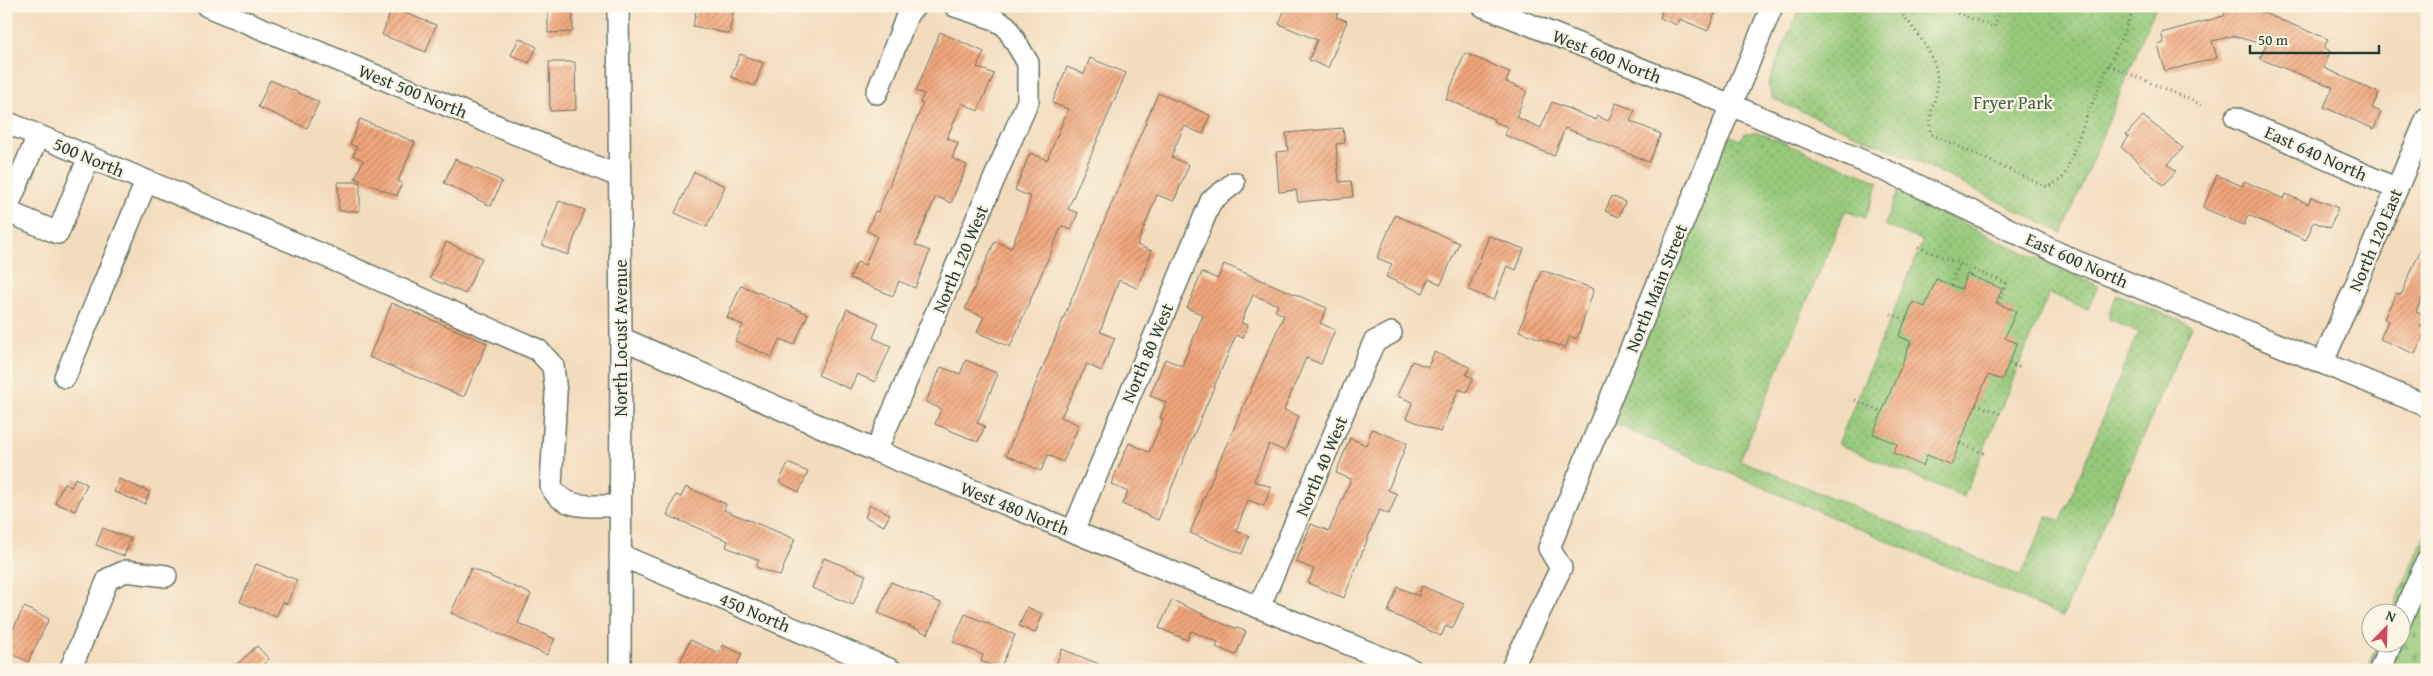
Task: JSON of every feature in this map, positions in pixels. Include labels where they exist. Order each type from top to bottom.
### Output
[{"type":"street","name":"West 500 North","points":[[208,6],[618,176]]},
{"type":"street","name":"North Locust Avenue","points":[[618,6],[618,176],[621,338],[620,670]]},
{"type":"street","points":[[877,92],[908,13],[915,6]]},
{"type":"street","name":"North 120 West","points":[[876,450],[1028,102],[1028,63],[1006,26],[992,18],[955,6]]},
{"type":"street","name":"West 600 North","points":[[1482,6],[1731,105]]},
{"type":"street","name":"North Main Street","points":[[1512,670],[1561,568],[1550,548],[1772,6]]},
{"type":"street","name":"East 600 North","points":[[1731,105],[1898,176],[2075,261],[2427,406]]},
{"type":"street","name":"East 640 North","points":[[2236,118],[2397,189]]},
{"type":"street","name":"North 120 East","points":[[2323,362],[2427,118]]},
{"type":"street","name":"500 North","points":[[6,122],[323,255],[538,350],[553,366],[556,393],[551,486],[554,492],[560,499],[571,504],[620,506]]},
{"type":"street","points":[[38,136],[6,211],[58,233],[89,158]]},
{"type":"street","points":[[65,377],[146,182]]},
{"type":"street","name":"North 80 West","points":[[1073,531],[1211,201],[1234,184]]},
{"type":"street","name":"North 40 West","points":[[1259,607],[1374,342],[1391,333]]},
{"type":"street","name":"West 480 North","points":[[621,338],[876,450],[1412,670]]},
{"type":"street","name":"450 North","points":[[620,555],[891,670]]},
{"type":"street","points":[[2408,604],[2427,561]]},
{"type":"street","points":[[70,670],[108,579],[126,571],[166,576]]},
{"type":"street","points":[[2380,670],[2387,654]]},
{"type":"path","points":[[1900,6],[1901,12],[1934,61],[1938,73],[1937,89],[1930,113],[1931,134],[2047,187],[2061,180],[2066,172],[2089,110],[2135,6]]},
{"type":"path","points":[[1956,6],[1954,12],[1994,27],[2002,6]]},
{"type":"path","points":[[2109,65],[2202,105]]},
{"type":"path","points":[[1918,247],[2006,283],[1998,304]]},
{"type":"path","points":[[1951,285],[1959,264]]},
{"type":"path","points":[[1890,314],[1906,320]]},
{"type":"path","points":[[2009,363],[2021,368]]},
{"type":"path","points":[[1855,400],[1882,412]]},
{"type":"path","points":[[1976,404],[2001,414]]},
{"type":"path","points":[[1960,443],[1985,454]]},
{"type":"green space","name":"Fryer Park","points":[[1800,6],[2156,6],[2062,233],[1915,160],[1773,99],[1768,84]]},
{"type":"green space","points":[[1757,132],[1879,182],[1865,218],[1845,211],[1740,460],[2021,576],[2047,516],[2061,521],[2138,332],[2109,319],[2109,313],[2117,294],[2192,326],[2063,616],[1610,422],[1726,134],[1740,140],[1745,133]]},
{"type":"green space","points":[[1898,191],[2018,250],[2098,286],[2088,309],[2049,293],[1964,497],[1838,444],[1923,241],[1884,225]]},
{"type":"green space","points":[[2427,529],[2427,670],[2367,670],[2374,654],[2410,654],[2410,604],[2395,604]]},
{"type":"building","points":[[548,6],[572,6],[573,32],[548,33]]},
{"type":"building","points":[[697,6],[734,8],[729,34],[693,26]]},
{"type":"building","points":[[1286,6],[1341,6],[1336,17],[1347,21],[1328,68],[1309,60],[1317,40],[1279,24]]},
{"type":"building","points":[[1650,6],[1718,6],[1708,31],[1680,19],[1677,25],[1660,18],[1662,11]]},
{"type":"building","points":[[2227,6],[2257,6],[2256,10],[2328,39],[2324,48],[2330,51],[2324,68],[2379,93],[2372,108],[2381,112],[2374,129],[2324,107],[2333,87],[2260,59],[2266,45],[2233,36],[2212,41],[2217,58],[2165,71],[2158,45],[2164,43],[2161,33],[2224,16]]},
{"type":"building","points":[[392,8],[436,25],[426,52],[382,35]]},
{"type":"building","points":[[940,32],[984,52],[977,67],[994,74],[978,111],[962,103],[947,138],[958,143],[952,158],[967,165],[951,203],[936,196],[915,245],[930,251],[915,288],[899,281],[893,296],[850,278],[857,262],[865,265],[877,236],[867,231],[875,211],[878,212],[923,104],[920,103],[924,94],[916,91]]},
{"type":"building","points":[[519,38],[537,47],[529,63],[511,55]]},
{"type":"building","points":[[1465,53],[1510,72],[1506,82],[1527,91],[1516,117],[1541,128],[1552,102],[1596,120],[1598,116],[1608,121],[1616,103],[1635,110],[1630,121],[1661,134],[1649,162],[1565,128],[1554,156],[1505,135],[1508,127],[1493,121],[1494,119],[1446,99]]},
{"type":"building","points":[[740,54],[763,63],[755,86],[731,77]]},
{"type":"building","points":[[1090,58],[1126,73],[1068,209],[1078,213],[1071,230],[1062,226],[1010,347],[977,332],[984,317],[965,309],[995,241],[1011,248],[1031,197],[1015,190],[1030,153],[1047,160],[1068,109],[1052,103],[1067,67],[1084,74]]},
{"type":"building","points":[[549,62],[575,62],[576,110],[550,111]]},
{"type":"building","points":[[270,80],[319,102],[307,128],[258,107]]},
{"type":"building","points":[[1158,93],[1210,115],[1203,134],[1184,126],[1171,157],[1189,165],[1174,201],[1157,195],[1137,245],[1152,251],[1137,288],[1119,280],[1100,332],[1115,338],[1101,371],[1087,364],[1061,417],[1079,425],[1063,462],[1048,455],[1041,471],[1006,455]]},
{"type":"building","points":[[2143,116],[2183,148],[2168,164],[2176,171],[2163,185],[2121,147],[2129,137],[2126,135]]},
{"type":"building","points":[[360,119],[415,142],[398,181],[402,183],[397,196],[355,178],[363,160],[353,155],[357,147],[350,144]]},
{"type":"building","points":[[1343,128],[1345,143],[1336,144],[1339,182],[1351,181],[1353,197],[1298,202],[1296,190],[1279,192],[1276,152],[1288,151],[1286,133]]},
{"type":"building","points":[[455,159],[502,181],[491,206],[444,183]]},
{"type":"building","points":[[694,172],[725,186],[707,227],[675,213]]},
{"type":"building","points":[[2217,175],[2242,186],[2244,181],[2284,199],[2286,194],[2308,204],[2311,197],[2338,208],[2330,228],[2314,222],[2306,240],[2248,215],[2244,225],[2203,208]]},
{"type":"building","points":[[338,182],[360,182],[360,211],[339,211]]},
{"type":"building","points":[[1612,196],[1625,202],[1619,217],[1605,211]]},
{"type":"building","points":[[559,201],[585,210],[568,255],[542,245]]},
{"type":"building","points":[[1395,215],[1459,243],[1441,284],[1429,279],[1423,293],[1386,277],[1392,264],[1377,258]]},
{"type":"building","points":[[2427,234],[2427,286],[2416,312],[2425,315],[2420,327],[2426,329],[2415,354],[2380,339],[2388,321],[2384,319],[2396,293],[2401,295]]},
{"type":"building","points":[[1489,236],[1524,249],[1516,270],[1507,266],[1494,300],[1468,290]]},
{"type":"building","points":[[446,242],[482,258],[465,294],[430,278]]},
{"type":"building","points":[[1224,264],[1327,308],[1320,323],[1335,330],[1321,364],[1306,358],[1284,410],[1299,416],[1285,451],[1269,444],[1254,481],[1271,487],[1264,506],[1248,500],[1236,531],[1249,536],[1242,554],[1190,533],[1217,466],[1284,315],[1275,311],[1278,305],[1253,295],[1241,323],[1248,325],[1243,338],[1236,335],[1158,520],[1122,504],[1128,492],[1111,484],[1129,443],[1149,452],[1163,419],[1160,418],[1166,402],[1150,396],[1165,359],[1182,366],[1203,315],[1187,308],[1202,272],[1218,279]]},
{"type":"building","points":[[1542,270],[1594,289],[1577,339],[1570,336],[1565,348],[1519,331]]},
{"type":"building","points":[[1967,274],[2002,289],[1996,303],[2016,311],[2005,338],[2017,343],[2002,380],[1988,375],[1951,465],[1927,455],[1923,466],[1893,453],[1897,444],[1873,434],[1911,342],[1899,336],[1913,302],[1925,307],[1936,279],[1961,289]]},
{"type":"building","points":[[741,285],[808,314],[794,345],[780,339],[772,357],[735,341],[743,325],[727,318]]},
{"type":"building","points":[[392,303],[487,343],[464,397],[369,357]]},
{"type":"building","points":[[847,309],[879,323],[873,338],[891,346],[875,382],[857,374],[850,389],[818,375]]},
{"type":"building","points":[[1434,352],[1470,367],[1466,375],[1473,378],[1467,392],[1459,389],[1440,432],[1406,418],[1413,402],[1397,396],[1412,361],[1428,367]]},
{"type":"building","points":[[966,360],[998,374],[977,423],[985,426],[978,442],[935,424],[941,409],[926,402],[941,367],[960,374]]},
{"type":"building","points":[[1372,429],[1407,443],[1388,490],[1397,494],[1389,514],[1379,510],[1344,598],[1308,583],[1314,569],[1296,562],[1311,524],[1329,531],[1351,479],[1336,473],[1350,438],[1366,445]]},
{"type":"building","points":[[788,463],[808,472],[799,492],[779,482]]},
{"type":"building","points":[[75,478],[87,484],[75,511],[55,503],[64,483],[71,487]]},
{"type":"building","points":[[119,479],[150,492],[145,504],[114,492]]},
{"type":"building","points":[[686,487],[726,504],[724,510],[795,539],[780,576],[756,567],[759,560],[726,547],[728,541],[667,515],[676,495],[681,497]]},
{"type":"building","points":[[870,505],[890,514],[884,526],[865,517]]},
{"type":"building","points":[[103,528],[131,539],[124,556],[96,545]]},
{"type":"building","points":[[824,558],[866,575],[853,605],[812,588]]},
{"type":"building","points":[[256,564],[297,580],[287,604],[283,602],[276,617],[240,602]]},
{"type":"building","points":[[471,568],[531,594],[518,623],[555,639],[547,655],[451,613]]},
{"type":"building","points":[[891,582],[941,603],[928,634],[878,613]]},
{"type":"building","points":[[1422,586],[1464,604],[1452,629],[1446,626],[1441,636],[1388,612],[1398,587],[1418,596]]},
{"type":"building","points":[[1172,600],[1226,625],[1246,631],[1236,655],[1216,647],[1218,642],[1191,631],[1187,640],[1159,628]]},
{"type":"building","points":[[24,607],[49,619],[28,662],[6,651],[6,643]]},
{"type":"building","points":[[1027,607],[1043,614],[1035,633],[1019,626]]},
{"type":"building","points":[[965,614],[1015,635],[1000,669],[981,661],[983,655],[953,642]]},
{"type":"building","points":[[690,640],[719,653],[722,645],[742,654],[735,670],[677,670]]},
{"type":"building","points":[[257,646],[269,659],[257,670],[231,670]]},
{"type":"building","points":[[1062,649],[1111,669],[1111,670],[1054,670]]}]
